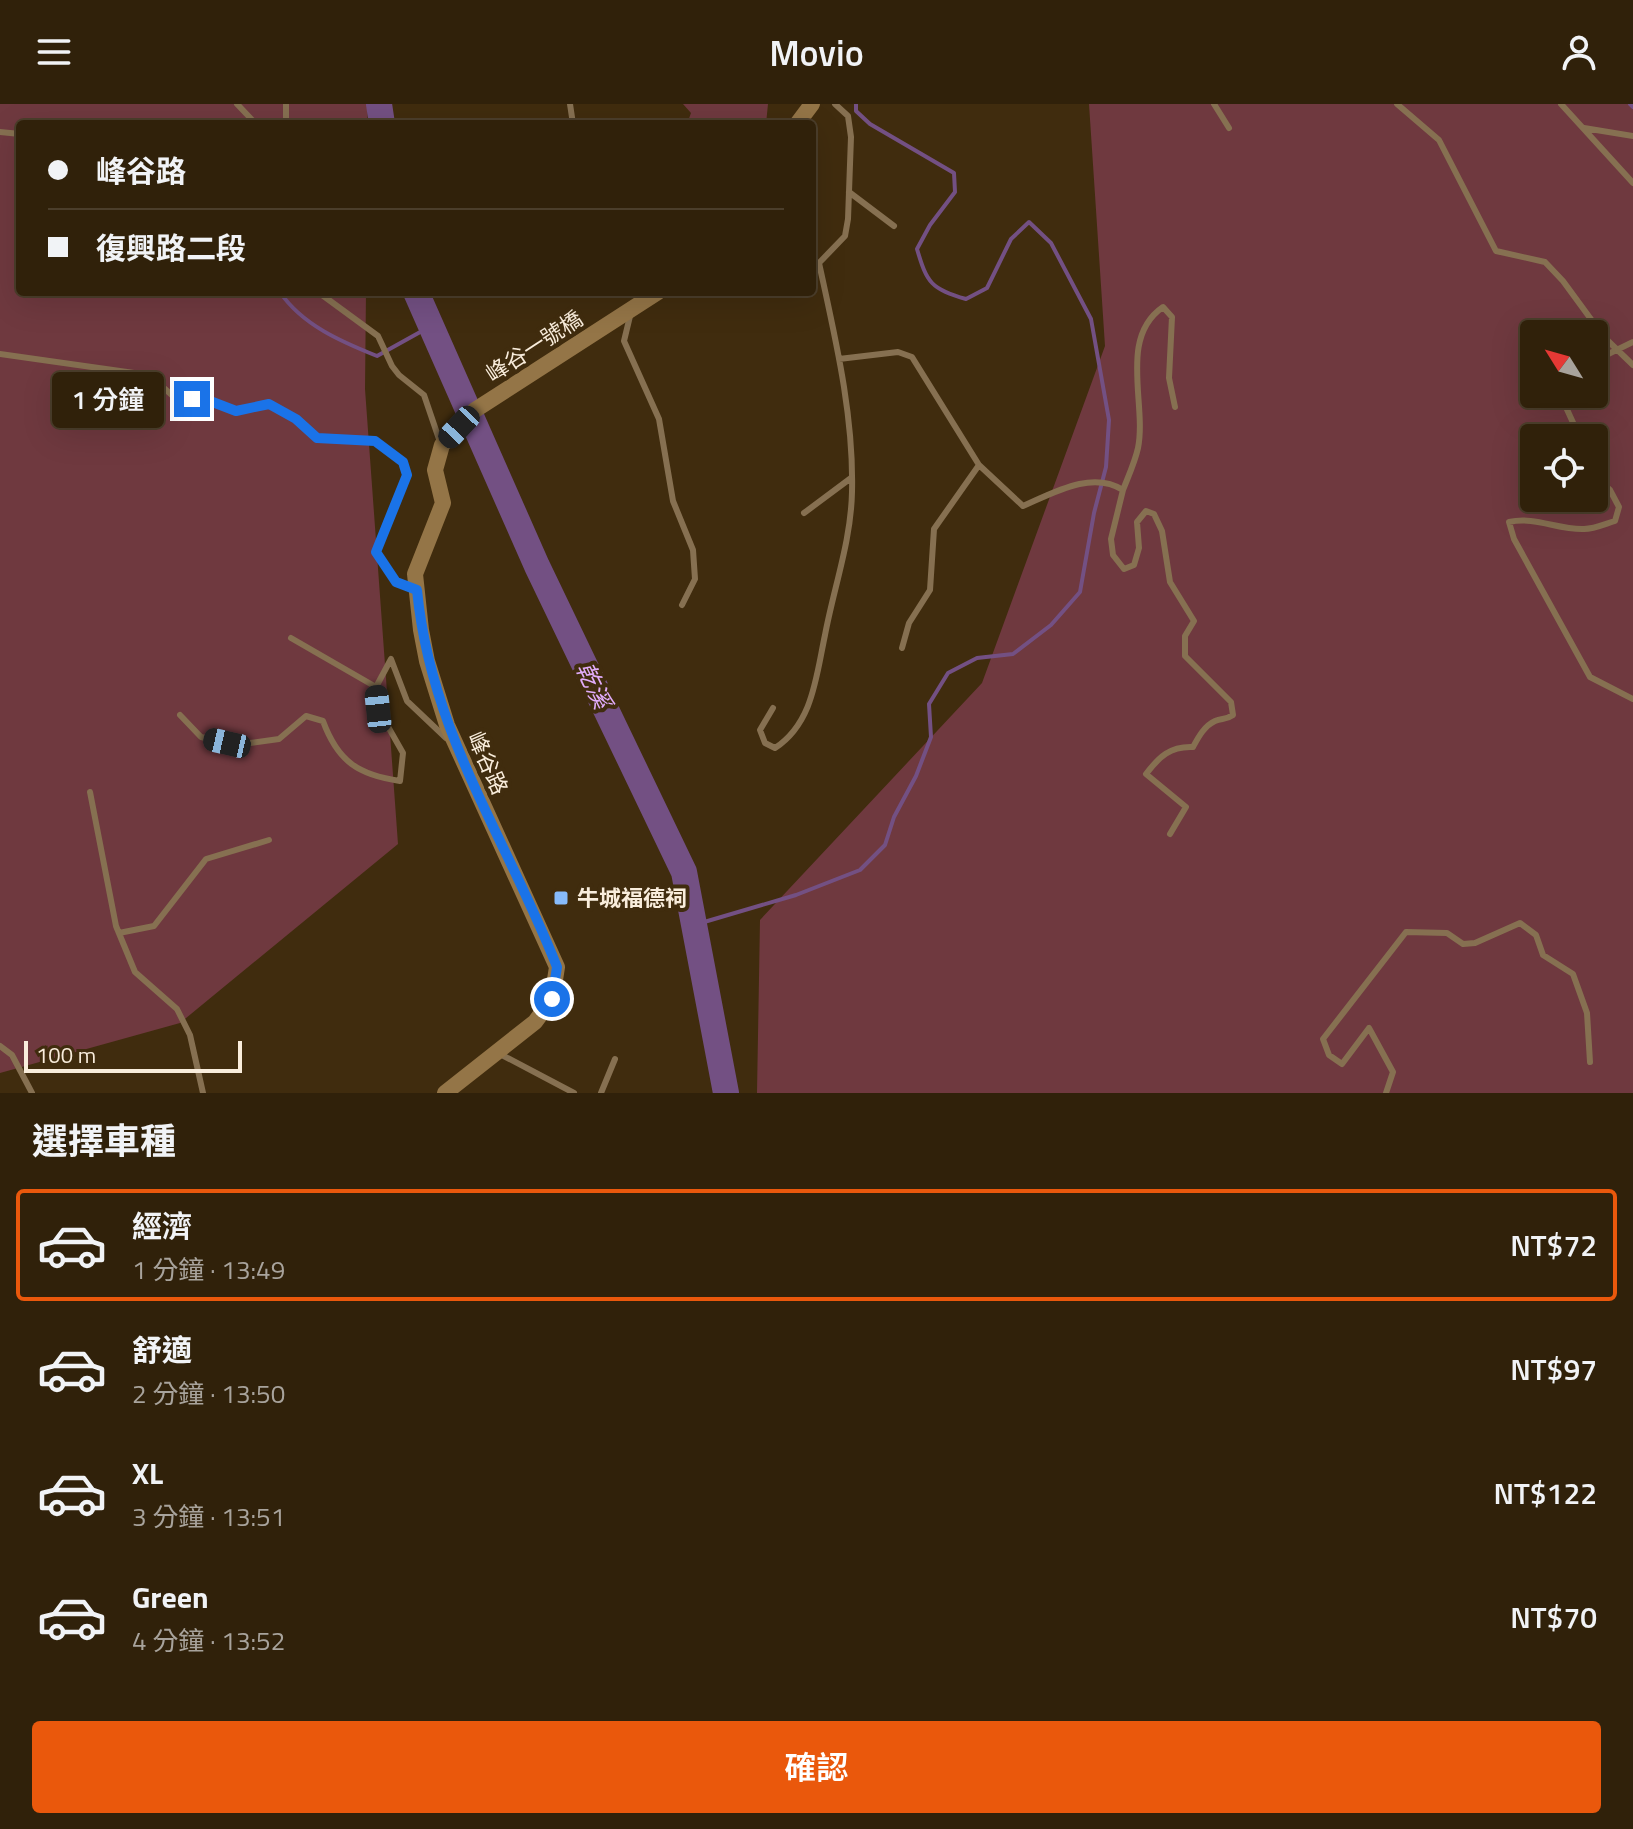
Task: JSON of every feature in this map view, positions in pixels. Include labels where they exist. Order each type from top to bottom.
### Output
[{"type":"street","points":[[632,309],[652,296]]},
{"type":"street","name":"峰谷一號橋","points":[[442,445],[475,410],[632,309]]},
{"type":"street","name":"峰谷路","points":[[442,445],[435,470],[443,503],[415,574],[427,661],[456,747],[557,967],[552,999],[535,1022],[445,1093]]},
{"type":"lane","points":[[237,104],[252,120]]},
{"type":"lane","points":[[773,708],[760,730],[765,743],[775,748],[790,738],[801,724],[813,691],[842,571],[852,492],[839,359],[819,263],[845,236],[851,137],[848,116],[835,104]]},
{"type":"lane","points":[[1214,104],[1229,128]]},
{"type":"lane","points":[[1397,104],[1439,140],[1496,251],[1545,262],[1604,337],[1633,365]]},
{"type":"lane","points":[[1561,104],[1633,183]]},
{"type":"lane","points":[[1584,128],[1633,136]]},
{"type":"lane","points":[[849,192],[894,226]]},
{"type":"lane","points":[[323,296],[378,336],[399,375],[424,395],[442,445]]},
{"type":"lane","points":[[1170,834],[1186,807],[1146,774],[1166,751],[1179,746],[1193,747],[1205,728],[1233,715],[1231,702],[1185,656],[1185,636],[1194,621],[1170,582],[1162,531],[1154,514],[1146,511],[1137,522],[1139,548],[1134,565],[1124,569],[1113,555],[1111,539],[1123,490],[1138,449],[1141,403],[1135,374],[1141,341],[1151,315],[1163,307],[1172,317],[1169,378],[1175,407]]},
{"type":"lane","points":[[632,309],[624,341],[659,419],[673,501],[693,550],[695,579],[682,605]]},
{"type":"lane","points":[[1608,354],[1633,342]]},
{"type":"lane","points":[[839,359],[898,352],[912,357],[979,465],[1023,506],[1074,484],[1112,482],[1123,490]]},
{"type":"lane","points":[[0,354],[134,373],[155,380],[174,397],[210,401],[236,411],[269,404],[296,419],[317,438],[375,441],[403,462],[407,475],[376,552],[396,582],[417,590]]},
{"type":"lane","points":[[902,648],[909,623],[930,590],[934,529],[979,465]]},
{"type":"lane","points":[[804,513],[851,478]]},
{"type":"lane","points":[[1608,488],[1619,507],[1615,521],[1588,529],[1521,519],[1509,522],[1521,552],[1590,677],[1633,699]]},
{"type":"lane","points":[[291,638],[376,687]]},
{"type":"lane","points":[[180,715],[201,737],[227,743],[279,739],[306,716],[323,721],[330,741],[351,765],[371,777],[400,781],[403,753],[378,709],[376,687],[391,659],[407,701],[456,747]]},
{"type":"lane","points":[[90,792],[119,933],[135,972],[177,1009],[190,1035],[203,1093]]},
{"type":"lane","points":[[119,933],[154,926],[206,859],[269,840]]},
{"type":"lane","points":[[1386,1093],[1393,1072],[1369,1028],[1342,1064],[1329,1055],[1323,1039],[1406,932],[1447,933],[1463,944],[1475,943],[1520,923],[1536,935],[1543,955],[1573,974],[1587,1013],[1590,1062]]},
{"type":"lane","points":[[0,1046],[12,1055],[32,1093]]},
{"type":"lane","points":[[497,1053],[574,1093]]},
{"type":"lane","points":[[601,1093],[615,1059]]},
{"type":"shaded area","points":[[0,104],[368,104],[367,120],[16,120],[16,296],[366,296],[365,389],[398,844],[180,1023],[0,1073]]},
{"type":"shaded area","points":[[683,104],[768,104],[766,120],[688,120],[691,113]]},
{"type":"shaded area","points":[[1089,104],[1633,104],[1633,1093],[757,1093],[760,920],[982,683],[1105,346]]},
{"type":"waterway","name":"乾溪","points":[[379,104],[381,120]]},
{"type":"waterway","points":[[694,925],[796,895],[860,870],[885,845],[894,817],[916,776],[931,737],[929,704],[948,673],[977,658],[1013,654],[1051,625],[1080,592],[1106,467],[1109,420],[1091,319],[1051,243],[1029,222],[1011,239],[987,288],[966,299],[938,288],[924,270],[917,249],[930,225],[955,192],[954,173],[870,124],[856,111],[856,104]]},
{"type":"waterway","points":[[1630,104],[1633,107]]},
{"type":"waterway","points":[[283,296],[311,323],[377,356],[431,326]]},
{"type":"waterway","name":"乾溪","points":[[418,296],[537,566],[684,872],[726,1093]]},
{"type":"place","name":"牛城福德祠","points":[[561,898]]},
{"type":"route","points":[[192,399],[210,401],[236,411],[269,404],[296,419],[317,438],[375,441],[403,462],[407,475],[376,552],[396,582],[417,590],[427,661],[447,725],[557,967],[552,999]]}]
